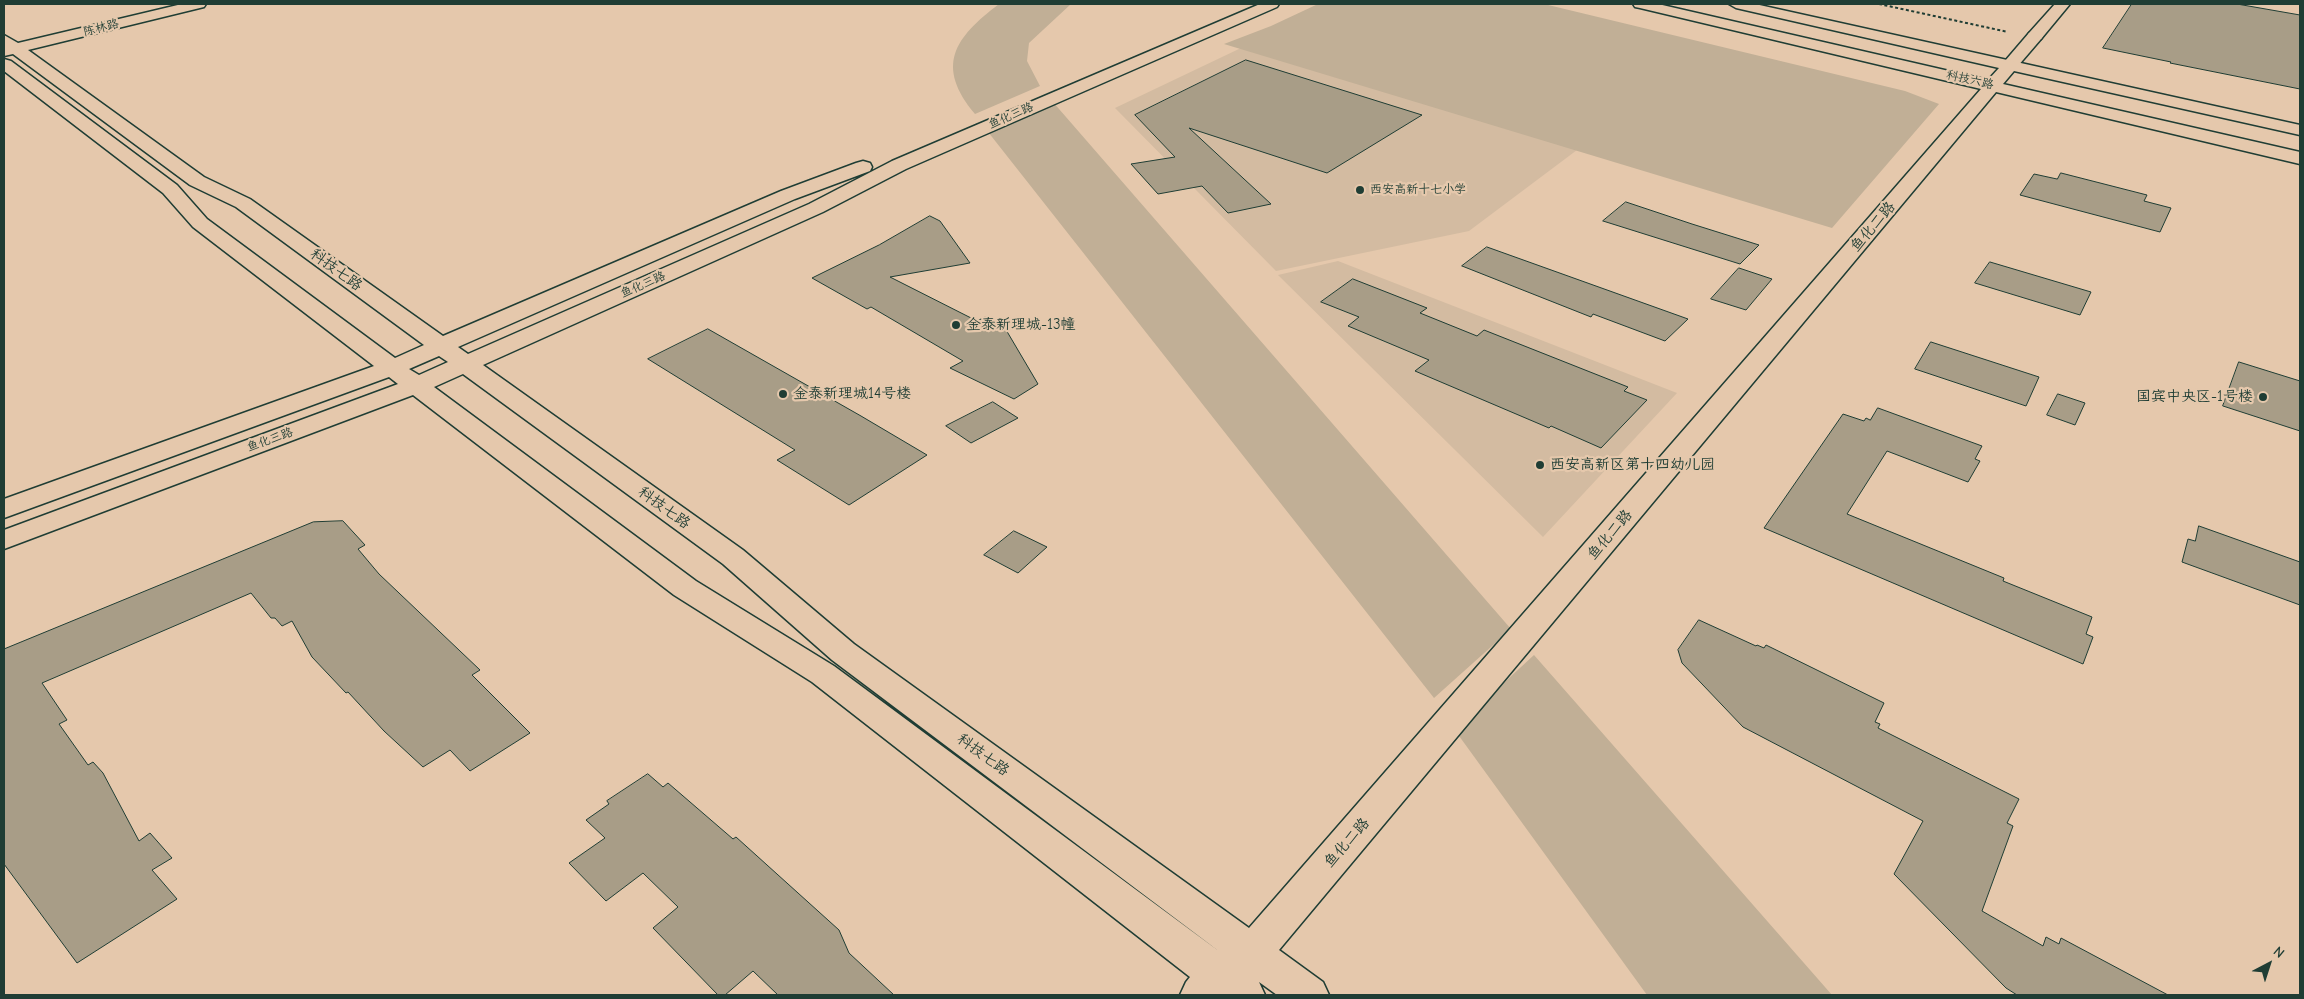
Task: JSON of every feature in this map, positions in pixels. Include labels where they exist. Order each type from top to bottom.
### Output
[{"type":"street","name":"陈林路","points":[[7,51],[198,4]]},
{"type":"street","name":"鱼化三路","points":[[4,509],[392,368],[788,195],[882,160],[1166,35],[1229,4]]},
{"type":"street","name":"鱼化三路","points":[[4,540],[417,385],[816,208],[899,165],[1272,4]]},
{"type":"street","name":"科技六路","points":[[1640,4],[2300,158]]},
{"type":"street","name":"科技六路","points":[[1736,4],[2300,130]]},
{"type":"street","name":"鱼化二路","points":[[1209,985],[1252,954],[2063,4]]},
{"type":"street","name":"科技七路","points":[[7,51],[197,181],[243,203],[466,364],[733,558],[843,652],[1309,995]]},
{"type":"street","points":[[7,51],[170,189],[200,223],[685,588],[823,674],[1209,985],[1245,995]]},
{"type":"street","points":[[538,304],[563,321]]},
{"type":"street","points":[[271,412],[287,434]]},
{"type":"path","points":[[1879,4],[2008,32]]},
{"type":"shaded area","points":[[999,4],[1071,4],[1029,43],[1027,61],[1040,86],[975,114],[963,97],[956,81],[953,67],[955,54],[961,41],[971,29]]},
{"type":"shaded area","points":[[1318,4],[1544,4],[1905,91],[1939,104],[1832,228],[1224,44],[1271,26]]},
{"type":"shaded area","name":"西安高新十七小学","points":[[1241,48],[1577,150],[1469,231],[1276,271],[1115,108]]},
{"type":"shaded area","points":[[1046,94],[1511,629],[1434,698],[981,123]]},
{"type":"shaded area","name":"西安高新区第十四幼儿园","points":[[1338,261],[1677,393],[1543,537],[1278,275]]},
{"type":"shaded area","points":[[1534,655],[1832,995],[1647,995],[1454,729]]},
{"type":"building","points":[[2132,4],[2237,4],[2300,15],[2300,89],[2103,48]]},
{"type":"building","points":[[1246,60],[1422,115],[1327,173],[1189,128],[1271,204],[1228,213],[1202,186],[1158,194],[1131,164],[1175,157],[1135,115]]},
{"type":"building","points":[[2061,173],[2147,195],[2144,201],[2171,208],[2160,232],[2020,195],[2034,174],[2057,179]]},
{"type":"building","points":[[1626,202],[1759,245],[1740,264],[1603,221]]},
{"type":"building","name":"金泰新理城-13幢","points":[[930,216],[940,221],[970,263],[890,277],[977,321],[985,317],[1002,323],[1038,384],[1014,399],[950,368],[963,361],[871,307],[867,309],[812,278],[879,245]]},
{"type":"building","points":[[1487,247],[1688,319],[1665,341],[1593,314],[1591,317],[1462,266]]},
{"type":"building","points":[[1990,262],[2091,292],[2080,315],[1975,283]]},
{"type":"building","points":[[1739,268],[1772,279],[1746,310],[1711,299]]},
{"type":"building","points":[[1353,279],[1427,308],[1420,313],[1477,336],[1484,330],[1628,387],[1624,391],[1647,400],[1601,448],[1551,426],[1549,428],[1415,371],[1429,360],[1348,326],[1359,317],[1321,302]]},
{"type":"building","name":"金泰新理城14号楼","points":[[708,329],[927,455],[849,505],[777,460],[795,450],[648,359]]},
{"type":"building","points":[[1931,342],[2039,377],[2026,406],[1915,369]]},
{"type":"building","name":"国宾中央区-1号楼","points":[[2239,362],[2300,381],[2300,431],[2223,406]]},
{"type":"building","points":[[2058,394],[2085,403],[2075,425],[2047,415]]},
{"type":"building","points":[[993,402],[1018,418],[971,443],[946,426]]},
{"type":"building","points":[[1878,408],[1982,446],[1975,459],[1980,461],[1968,482],[1887,451],[1847,514],[2004,578],[2003,581],[2092,617],[2086,634],[2093,637],[2083,664],[1764,528],[1843,414],[1864,421],[1866,418],[1870,420]]},
{"type":"building","points":[[343,521],[365,545],[358,549],[379,574],[480,670],[472,675],[530,733],[470,771],[450,750],[423,767],[384,731],[312,657],[292,621],[282,626],[275,618],[271,618],[251,593],[42,683],[67,720],[59,724],[88,765],[93,762],[103,773],[139,841],[150,833],[172,858],[152,870],[177,899],[77,963],[4,864],[4,649],[313,522]]},
{"type":"building","points":[[2199,526],[2300,562],[2300,605],[2182,562],[2188,539],[2195,541]]},
{"type":"building","points":[[1014,531],[1047,547],[1018,573],[984,555]]},
{"type":"building","points":[[1699,620],[1756,646],[1764,648],[1766,645],[1884,703],[1875,722],[1880,724],[1878,728],[2019,799],[2007,823],[2013,826],[1982,911],[2043,946],[2046,937],[2059,944],[2061,938],[2168,995],[2017,995],[2006,988],[1894,874],[1923,821],[1743,727],[1682,663],[1678,650]]},
{"type":"building","points":[[648,774],[663,787],[668,783],[733,839],[736,837],[839,930],[849,953],[894,995],[778,995],[753,971],[725,995],[718,995],[653,928],[678,907],[643,873],[606,901],[569,863],[605,838],[586,820],[609,804],[607,801]]},
{"type":"place","name":"西安高新十七小学","points":[[1360,190]]},
{"type":"place","name":"金泰新理城-13幢","points":[[956,325]]},
{"type":"place","name":"金泰新理城14号楼","points":[[783,394]]},
{"type":"place","name":"国宾中央区-1号楼","points":[[2263,397]]},
{"type":"place","name":"西安高新区第十四幼儿园","points":[[1540,465]]}]
